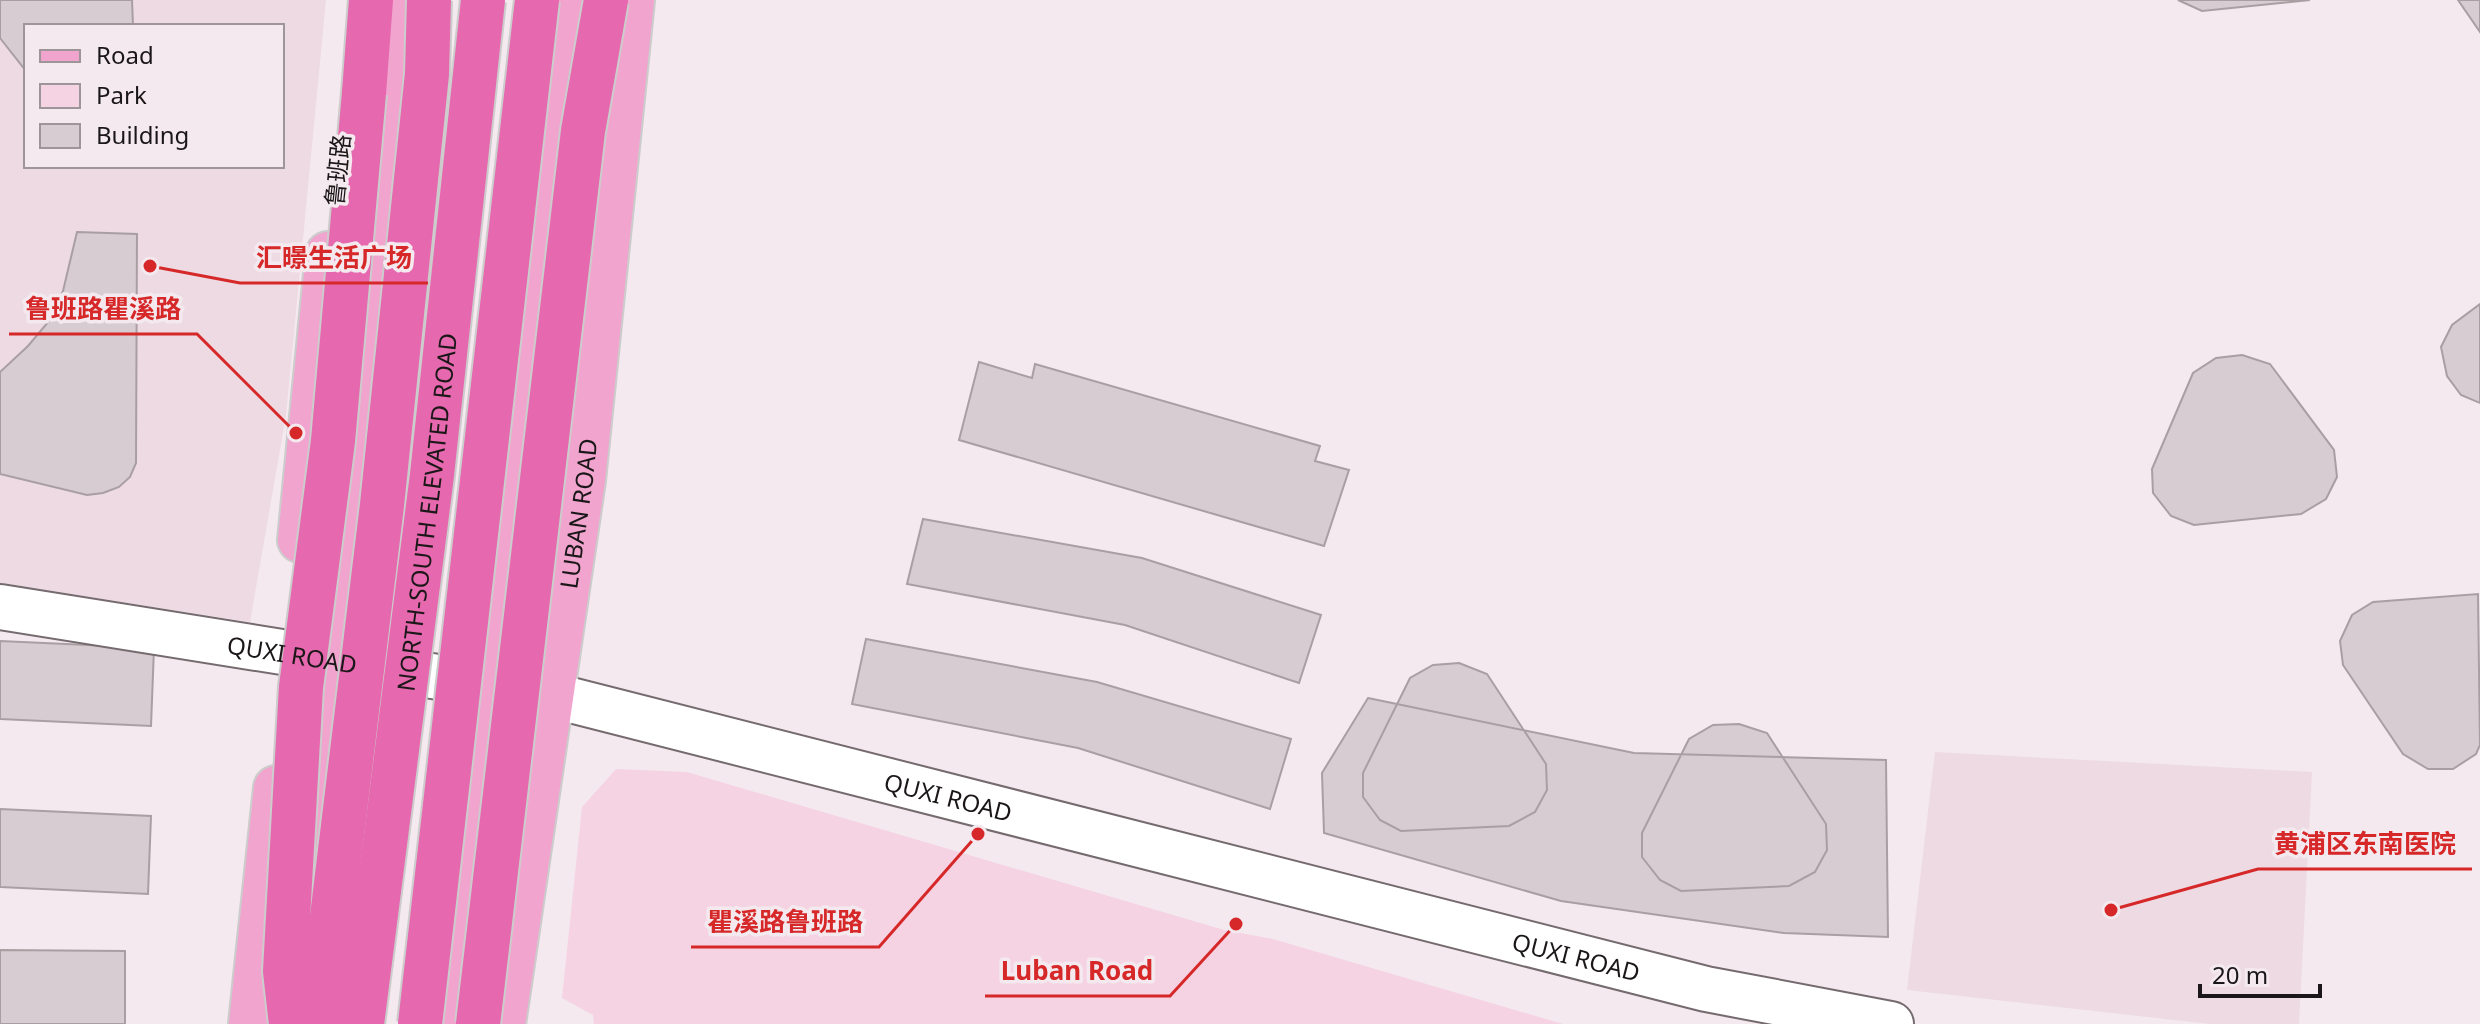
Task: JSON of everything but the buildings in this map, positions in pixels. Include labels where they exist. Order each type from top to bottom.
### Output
[{"type":"highway","points":[[291,1024],[285,971],[301,687],[333,441],[371,0]]},
{"type":"highway","points":[[319,1024],[382,505],[427,74],[429,0]]},
{"type":"highway","name":"NORTH-SOUTH ELEVATED ROAD","points":[[362,1024],[432,475],[483,0]]},
{"type":"highway","points":[[420,1024],[537,0]]},
{"type":"highway","points":[[478,1024],[583,131],[606,0]]},
{"type":"main road","points":[[304,1024],[311,656],[310,435],[355,0]]},
{"type":"main road","points":[[251,1024],[311,656],[381,286],[396,0]]},
{"type":"main road","points":[[443,1024],[489,685],[573,0]]},
{"type":"main road","name":"LUBAN ROAD","points":[[503,1024],[583,480],[632,0]]},
{"type":"street","name":"QUXI ROAD","points":[[0,607],[551,695],[1706,989],[1891,1024]]},
{"type":"shaded area","points":[[0,0],[326,0],[286,415],[250,622],[0,583]]},
{"type":"shaded area","points":[[1935,752],[2312,772],[2299,1024],[2210,1024],[1907,990]]},
{"type":"green space","points":[[616,769],[687,772],[1224,930],[1273,939],[1563,1024],[594,1024],[593,1015],[562,998],[582,807]]},
{"type":"place","name":"汇暻生活广场","points":[[150,266]]},
{"type":"place","name":"鲁班路瞿溪路","points":[[296,433]]},
{"type":"place","name":"瞿溪路鲁班路","points":[[978,834]]},
{"type":"place","name":"黄浦区东南医院","points":[[2111,910]]},
{"type":"place","name":"Luban Road","points":[[1236,924]]}]
